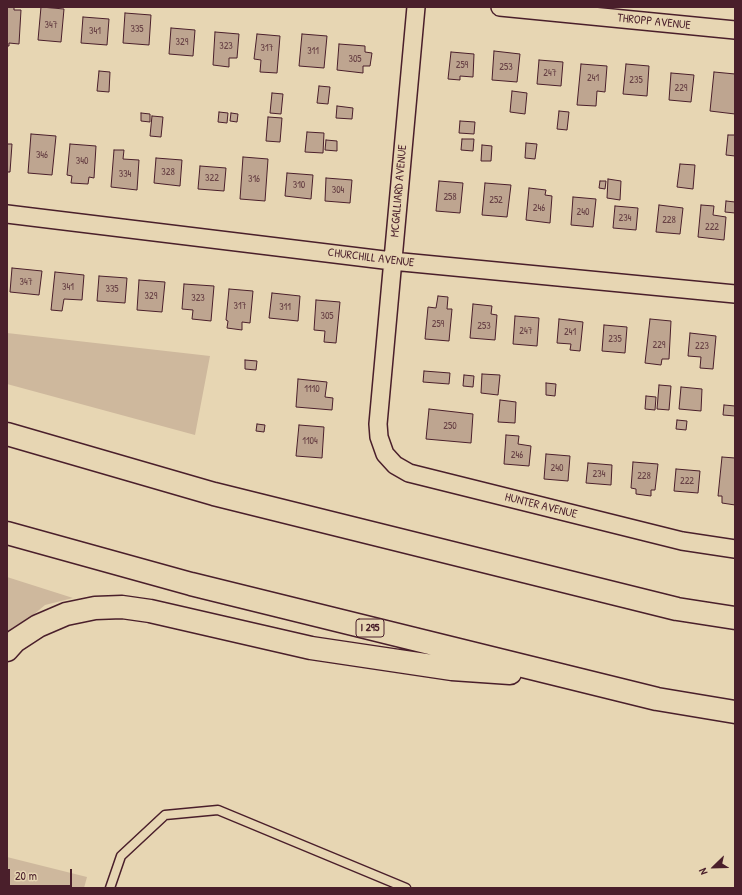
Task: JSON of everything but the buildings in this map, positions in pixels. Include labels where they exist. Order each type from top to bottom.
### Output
[{"type":"highway","points":[[7,434],[214,494],[677,608],[735,618]]},
{"type":"highway","name":"I 295","points":[[7,533],[191,584],[657,699],[735,712]]},
{"type":"highway","points":[[7,650],[16,641],[38,626],[66,614],[95,608],[122,607],[150,611],[311,648],[452,669],[575,678]]},
{"type":"street","name":"MCGALLIARD AVENUE","points":[[378,424],[416,7]]},
{"type":"street","name":"THROPP AVENUE","points":[[500,7],[735,30]]},
{"type":"street","name":"CHURCHILL AVENUE","points":[[7,214],[392,261],[735,294]]},
{"type":"street","name":"HUNTER AVENUE","points":[[378,424],[379,437],[386,454],[395,465],[409,473],[682,542],[735,549]]},
{"type":"lane","points":[[110,888],[121,856],[165,815],[218,810],[406,888]]},
{"type":"shaded area","points":[[7,333],[210,356],[195,435],[7,384]]},
{"type":"shaded area","points":[[7,577],[73,598],[45,605],[7,637]]},
{"type":"shaded area","points":[[7,857],[87,877],[84,888],[7,888]]}]
